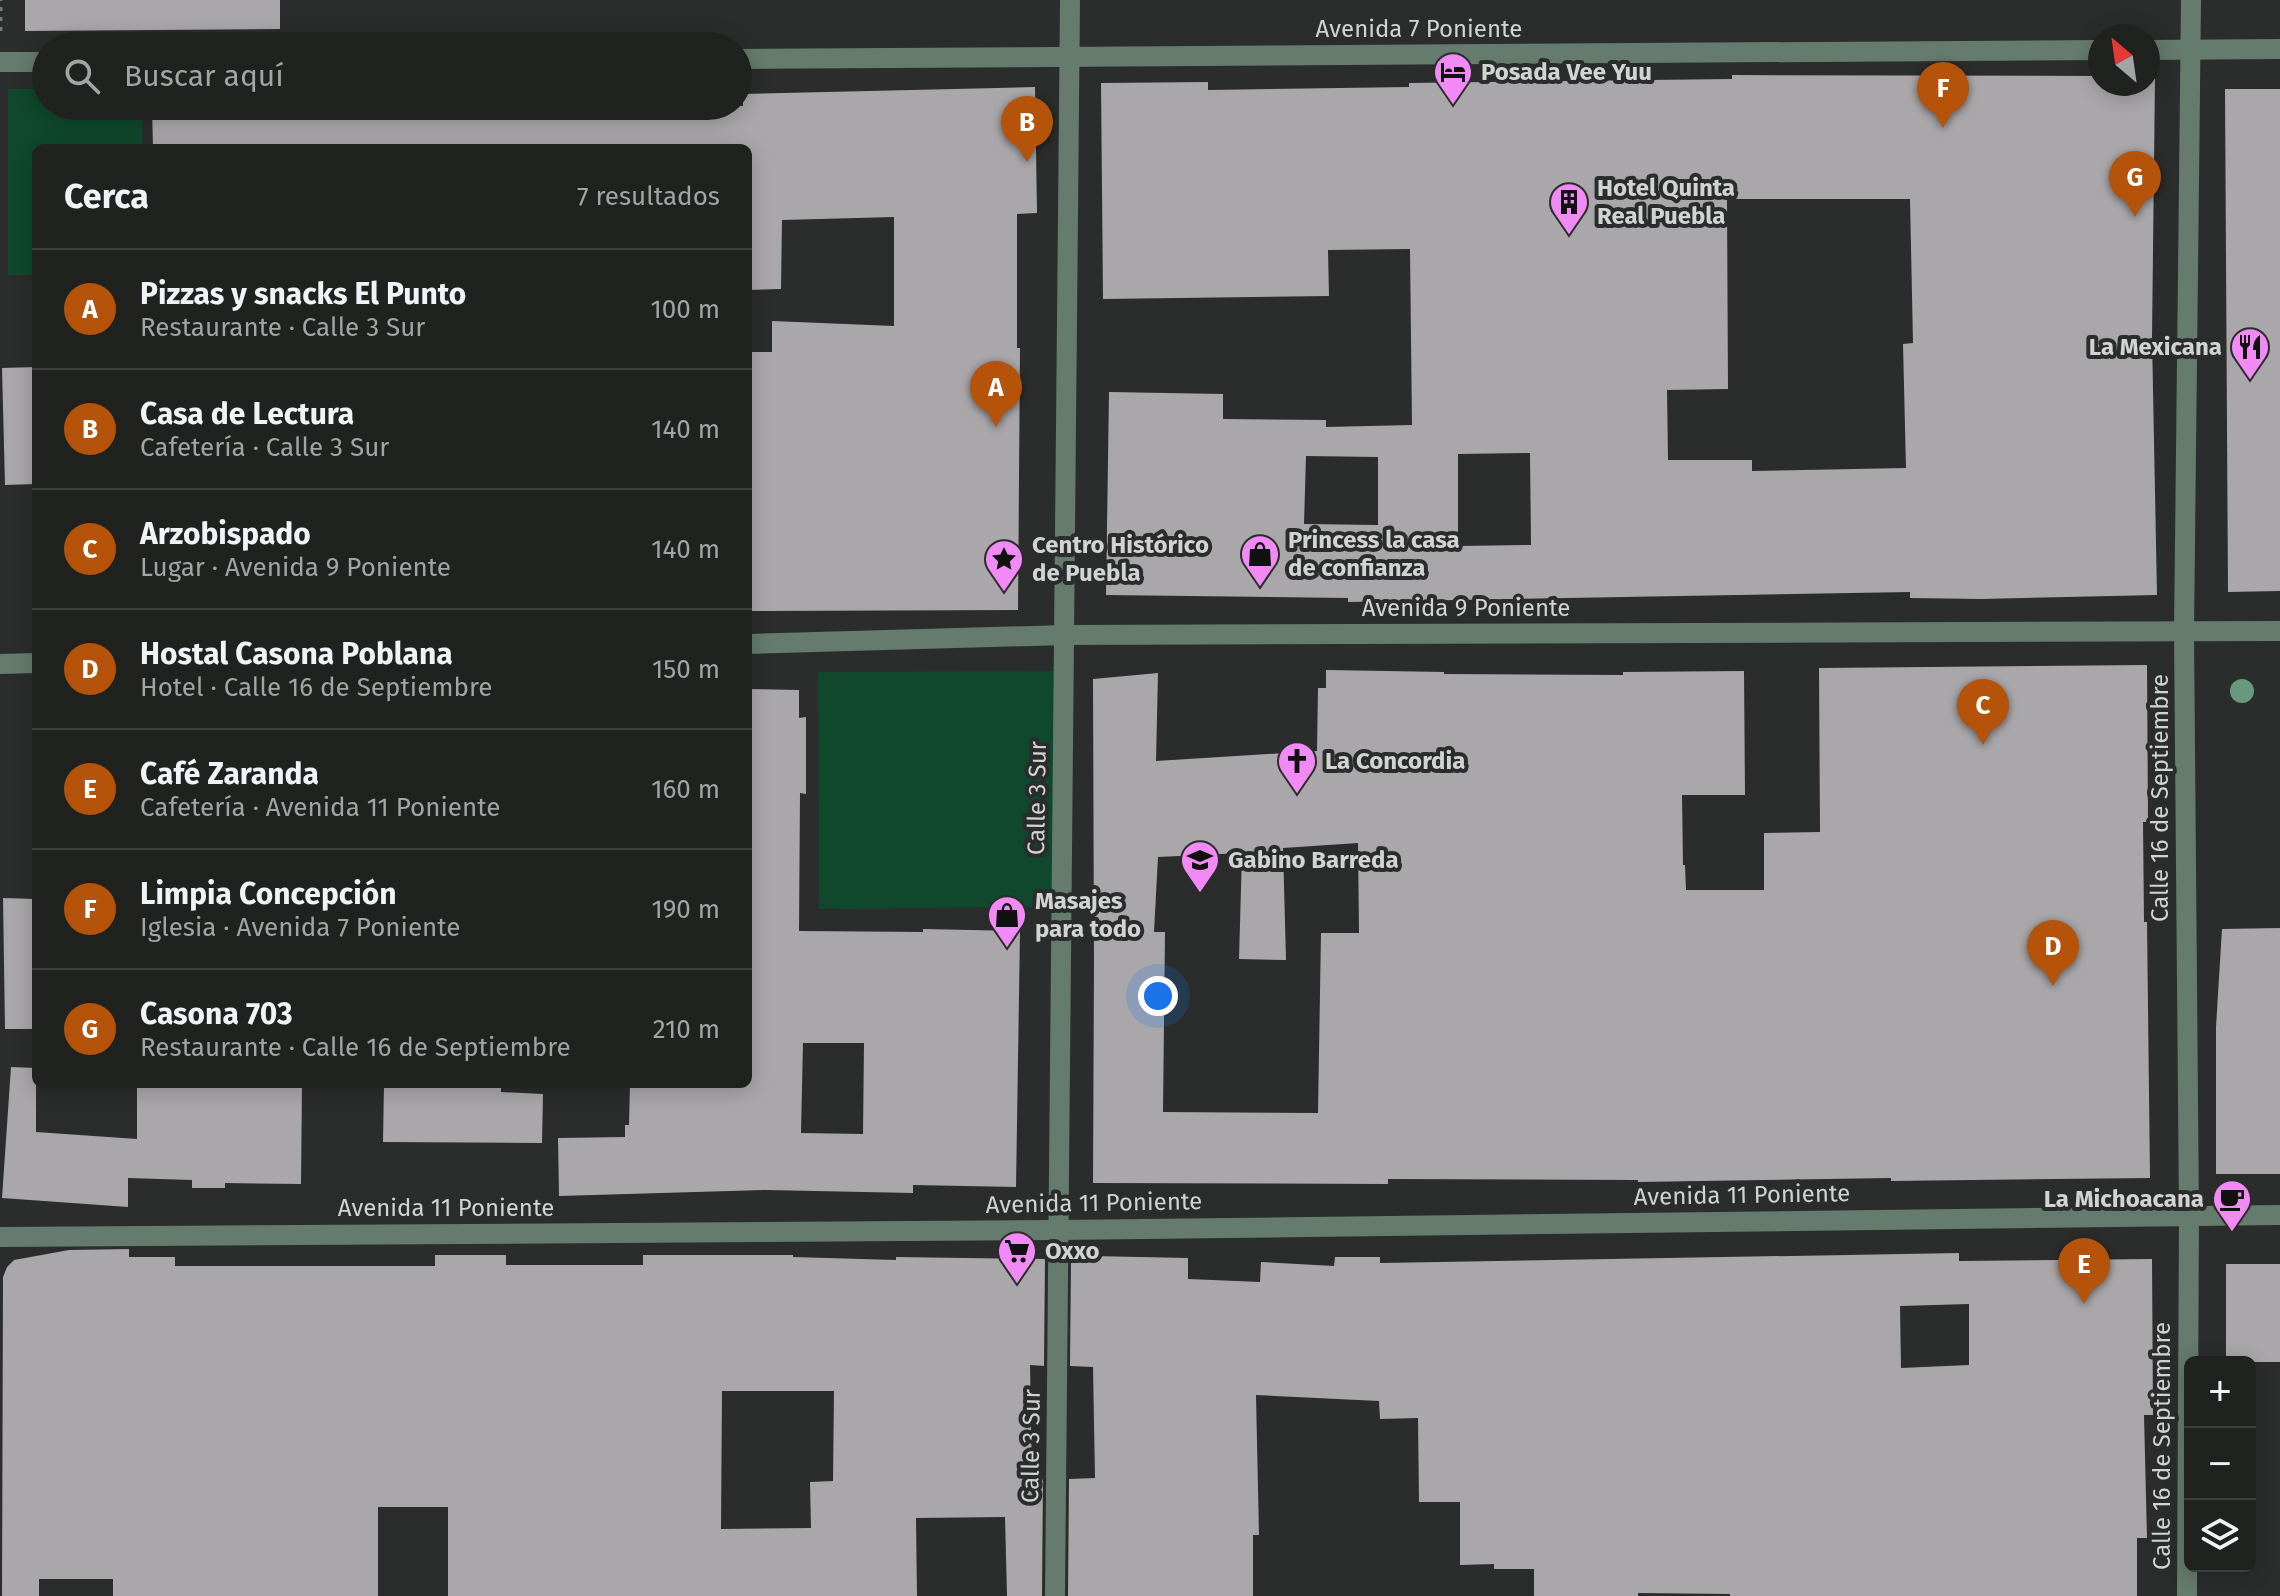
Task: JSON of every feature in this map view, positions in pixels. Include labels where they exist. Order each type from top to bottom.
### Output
[{"type":"street","name":"Calle 3 Sur","points":[[1055,1596],[1070,0]]},
{"type":"street","name":"Calle 16 de Septiembre","points":[[2187,1596],[2189,1216],[2184,632],[2191,0]]},
{"type":"street","points":[[2160,50],[2280,49]]},
{"type":"street","name":"Avenida 7 Poniente","points":[[752,59],[2088,50]]},
{"type":"street","points":[[0,62],[32,62]]},
{"type":"street","name":"Avenida 9 Poniente","points":[[752,644],[1065,635],[2280,631]]},
{"type":"street","points":[[0,664],[32,663]]},
{"type":"street","name":"Avenida 11 Poniente","points":[[0,1237],[1059,1230],[2280,1215]]},
{"type":"path","points":[[0,0],[0,36]]},
{"type":"green space","points":[[8,89],[32,89],[32,120],[142,120],[142,144],[32,144],[32,275],[8,275]]},
{"type":"green space","points":[[1059,671],[1059,907],[819,909],[818,672]]},
{"type":"building","points":[[25,0],[280,0],[280,29],[25,31]]},
{"type":"building","points":[[1732,75],[2088,76],[2088,96],[2155,96],[2152,338],[2157,595],[1981,599],[1910,598],[1910,592],[1348,602],[1348,598],[1106,595],[1109,392],[1223,394],[1223,419],[1326,420],[1326,427],[1412,425],[1410,249],[1328,250],[1329,296],[1103,299],[1101,83],[1208,82],[1208,90],[1409,87],[1409,83],[1732,79]],"holes":[[[1727,199],[1910,199],[1913,343],[1903,344],[1906,468],[1752,471],[1752,460],[1668,460],[1667,390],[1728,389]],[[1530,453],[1531,545],[1458,546],[1458,454]],[[1306,456],[1378,457],[1378,525],[1304,524]]]},
{"type":"building","points":[[1035,87],[1037,213],[1017,214],[1017,348],[1020,348],[1018,610],[752,611],[752,352],[772,352],[772,321],[894,326],[894,217],[782,220],[781,289],[752,290],[752,144],[153,144],[152,120],[752,120],[752,94]]},
{"type":"building","points":[[2225,89],[2280,89],[2280,591],[2228,592]]},
{"type":"building","points":[[32,367],[32,484],[5,485],[2,368]]},
{"type":"building","points":[[2147,665],[2148,822],[2143,822],[2150,1178],[1638,1182],[1388,1179],[1388,1184],[1093,1183],[1093,679],[1158,673],[1156,761],[1317,751],[1318,688],[1326,688],[1326,670],[1623,675],[1623,672],[1744,671],[1745,795],[1682,795],[1683,865],[1686,890],[1764,890],[1764,833],[1820,832],[1819,668]],"holes":[[[1358,843],[1359,933],[1321,933],[1318,1113],[1163,1112],[1165,932],[1154,932],[1158,857],[1242,853],[1239,959],[1286,960],[1283,848]]]},
{"type":"building","points":[[752,689],[799,690],[799,718],[806,717],[806,794],[800,793],[799,931],[1020,931],[1016,1187],[913,1185],[913,1193],[766,1190],[559,1196],[558,1138],[625,1137],[625,1125],[629,1125],[630,1088],[752,1088]],"holes":[[[803,1043],[864,1043],[863,1134],[801,1133]]]},
{"type":"building","points":[[3,898],[32,899],[32,1029],[5,1029]]},
{"type":"building","points":[[2280,928],[2280,1174],[2216,1174],[2216,1027],[2222,929]]},
{"type":"building","points":[[11,1067],[32,1068],[32,1088],[36,1088],[36,1132],[137,1139],[137,1088],[302,1088],[301,1184],[225,1183],[225,1188],[192,1188],[192,1180],[128,1178],[128,1207],[2,1198]]},
{"type":"building","points":[[384,1088],[501,1088],[501,1092],[543,1094],[542,1143],[383,1142]]},
{"type":"building","points":[[129,1249],[129,1257],[175,1257],[175,1266],[435,1266],[435,1255],[506,1255],[506,1265],[643,1265],[643,1255],[793,1255],[896,1260],[896,1257],[1045,1259],[1044,1366],[1030,1365],[1032,1479],[1043,1479],[1042,1596],[1007,1596],[1005,1517],[916,1518],[917,1596],[448,1596],[448,1507],[378,1507],[378,1596],[113,1596],[113,1579],[39,1579],[39,1596],[2,1596],[3,1277],[14,1260],[69,1250]],"holes":[[[722,1391],[834,1391],[833,1481],[810,1482],[811,1528],[721,1529]]]},
{"type":"building","points":[[1959,1253],[1959,1261],[2152,1259],[2153,1415],[2144,1415],[2147,1538],[2137,1538],[2137,1596],[1730,1596],[1638,1593],[1638,1596],[1534,1596],[1534,1569],[1494,1569],[1494,1564],[1460,1565],[1460,1502],[1419,1502],[1418,1418],[1380,1419],[1379,1401],[1256,1395],[1259,1535],[1253,1535],[1253,1596],[1068,1596],[1069,1479],[1095,1478],[1093,1367],[1070,1366],[1071,1260],[1091,1260],[1091,1256],[1188,1258],[1188,1279],[1260,1282],[1261,1262],[1334,1266],[1335,1257],[1380,1257],[1380,1263]],"holes":[[[1969,1304],[1969,1365],[1901,1368],[1900,1306]]]},
{"type":"building","points":[[2226,1264],[2280,1264],[2280,1362],[2256,1362],[2256,1356],[2226,1356]]},
{"type":"place","name":"Posada Vee Yuu","points":[[1453,106]]},
{"type":"place","name":"Limpia Concepción","points":[[1943,128]]},
{"type":"place","name":"Casa de Lectura","points":[[1027,162]]},
{"type":"place","name":"Casona 703","points":[[2135,217]]},
{"type":"place","name":"Hotel Quinta Real Puebla","points":[[1569,236]]},
{"type":"place","name":"La Mexicana","points":[[2250,381]]},
{"type":"place","name":"Pizzas y snacks El Punto","points":[[996,427]]},
{"type":"place","name":"Princess la casa de confianza","points":[[1260,588]]},
{"type":"place","name":"Centro Histórico de Puebla","points":[[1004,593]]},
{"type":"place","name":"Arzobispado","points":[[1983,745]]},
{"type":"place","name":"La Concordia","points":[[1297,795]]},
{"type":"place","name":"Gabino Barreda","points":[[1200,894]]},
{"type":"place","name":"Masajes para todo","points":[[1007,949]]},
{"type":"place","name":"Hostal Casona Poblana","points":[[2053,986]]},
{"type":"place","name":"La Michoacana","points":[[2232,1233]]},
{"type":"place","name":"Oxxo","points":[[1017,1285]]},
{"type":"place","name":"Café Zaranda","points":[[2084,1304]]}]
